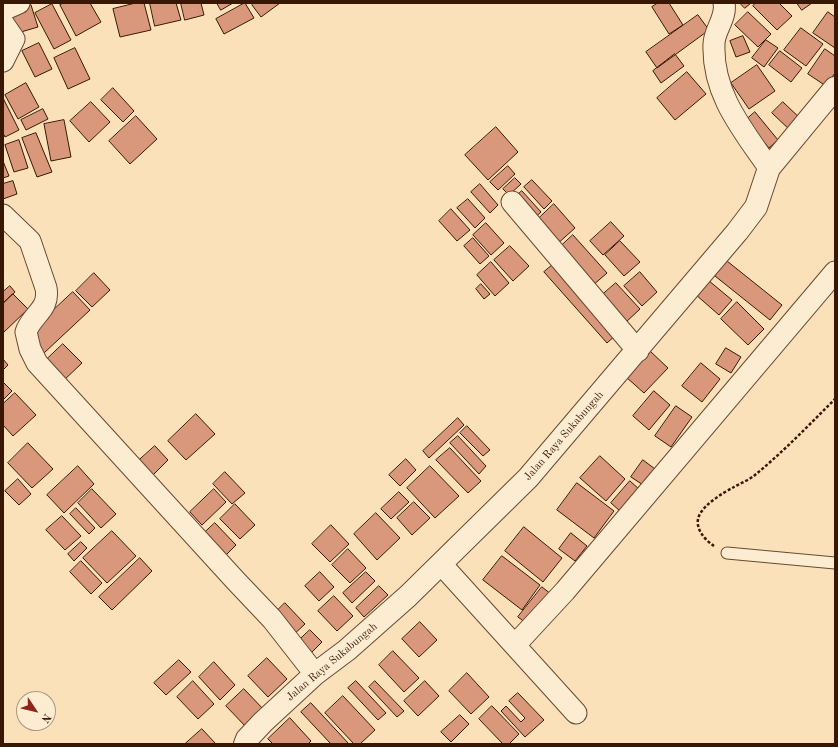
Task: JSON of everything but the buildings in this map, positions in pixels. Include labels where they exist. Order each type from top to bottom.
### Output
[{"type":"street","points":[[3,10],[19,3]]},
{"type":"street","points":[[724,3],[725,12],[714,43],[718,80],[721,92],[731,113],[769,168]]},
{"type":"street","points":[[3,24],[14,39],[3,61]]},
{"type":"street","name":"Jalan Raya Sukabungah","points":[[245,744],[263,722],[316,674],[347,650],[408,596],[528,478],[718,255],[756,207],[769,168],[835,88]]},
{"type":"street","points":[[512,202],[638,350]]},
{"type":"street","points":[[3,215],[30,241],[48,295],[45,305],[31,321],[26,332],[33,357],[37,363],[272,619],[316,674]]},
{"type":"street","points":[[515,645],[565,591],[835,272]]},
{"type":"street","points":[[441,564],[576,713]]},
{"type":"lane","points":[[727,553],[835,563]]},
{"type":"path","points":[[727,553],[718,549],[701,534],[697,525],[698,516],[703,509],[719,496],[754,476],[835,399]]}]
